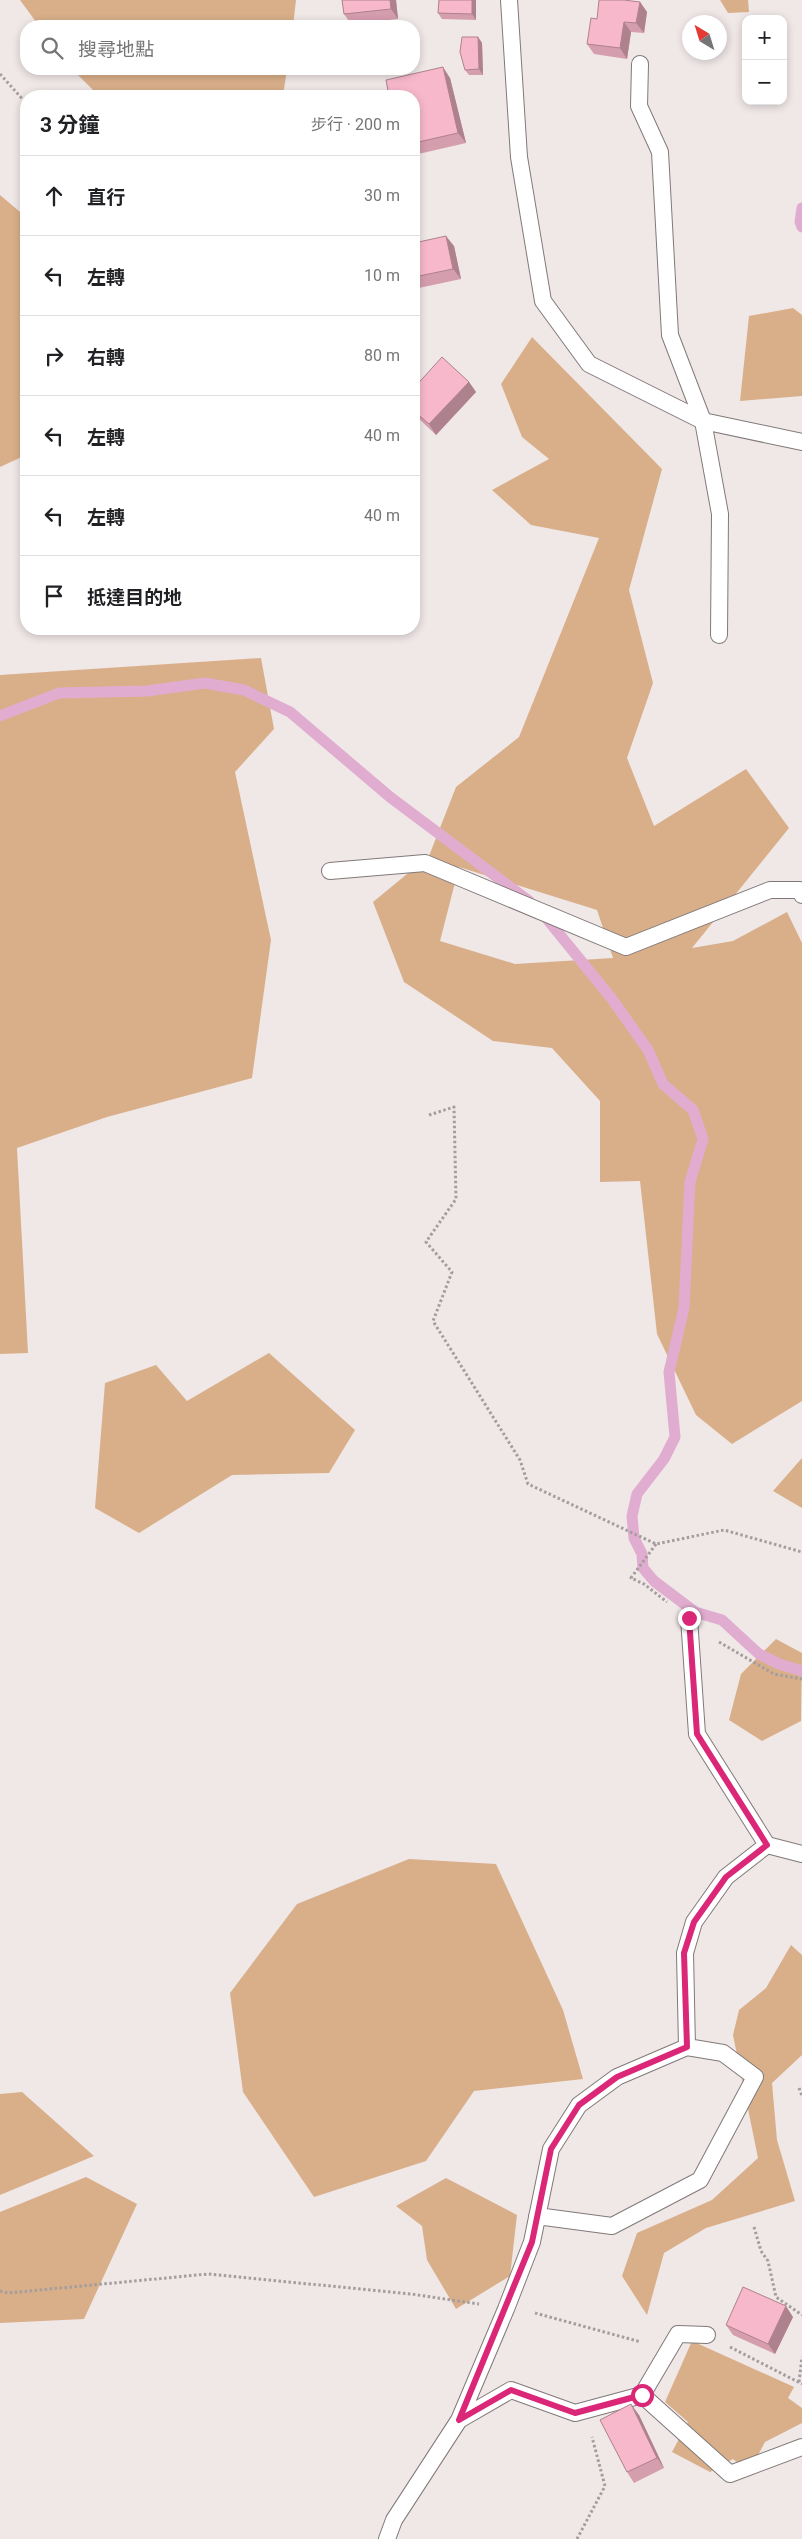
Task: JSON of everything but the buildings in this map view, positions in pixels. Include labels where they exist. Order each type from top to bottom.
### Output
[{"type":"lane","points":[[509,0],[520,157],[543,301],[589,364],[703,421],[802,442]]},
{"type":"lane","points":[[640,64],[639,106],[660,152],[670,335],[703,421],[720,514],[719,635]]},
{"type":"lane","points":[[330,871],[425,864],[626,947],[770,890],[801,891]]},
{"type":"lane","points":[[689,1618],[697,1734],[767,1845],[802,1854]]},
{"type":"lane","points":[[687,2047],[684,1953],[694,1922],[726,1877],[767,1845]]},
{"type":"lane","points":[[387,2539],[394,2520],[459,2420],[532,2242],[551,2149],[579,2105],[617,2077],[687,2047],[723,2053],[755,2077],[700,2180],[612,2226],[538,2216]]},
{"type":"lane","points":[[459,2420],[511,2390],[575,2413],[642,2395],[678,2334],[707,2335]]},
{"type":"lane","points":[[642,2395],[730,2474],[802,2447]]},
{"type":"path","points":[[0,74],[20,96]]},
{"type":"path","points":[[429,1115],[454,1107],[456,1199],[426,1242],[452,1272],[433,1321],[520,1460],[528,1484],[656,1544],[724,1530],[802,1552]]},
{"type":"path","points":[[631,1578],[656,1544]]},
{"type":"path","points":[[799,2088],[802,2096]]},
{"type":"path","points":[[754,2227],[761,2251],[768,2261],[776,2297],[802,2315]]},
{"type":"path","points":[[0,2291],[8,2293],[208,2274],[411,2294],[530,2311],[640,2343],[648,2338]]},
{"type":"path","points":[[707,2335],[800,2383],[802,2357]]},
{"type":"path","points":[[577,2539],[605,2486],[585,2410]]},
{"type":"shaded area","points":[[20,0],[296,0],[294,20],[35,20]]},
{"type":"shaded area","points":[[720,0],[748,0],[749,12],[728,13]]},
{"type":"shaded area","points":[[78,75],[286,75],[284,90],[93,90]]},
{"type":"shaded area","points":[[0,195],[20,212],[20,458],[0,467]]},
{"type":"shaded area","points":[[793,308],[802,315],[802,396],[740,401],[749,316]]},
{"type":"shaded area","points":[[532,337],[662,469],[629,590],[653,683],[627,758],[654,826],[746,769],[789,828],[692,948],[733,941],[787,912],[802,943],[802,1401],[732,1444],[696,1415],[657,1334],[640,1181],[600,1182],[600,1101],[552,1048],[493,1041],[404,982],[373,902],[429,856],[456,787],[519,737],[599,538],[531,525],[492,490],[549,459],[522,437],[501,384]],"holes":[[[459,867],[597,910],[613,958],[515,964],[440,941]]]},
{"type":"shaded area","points":[[261,658],[274,729],[235,772],[271,940],[252,1078],[107,1117],[17,1148],[28,1353],[0,1354],[0,675]]},
{"type":"shaded area","points":[[269,1353],[355,1430],[329,1473],[232,1475],[139,1533],[95,1508],[105,1383],[156,1365],[187,1401]]},
{"type":"shaded area","points":[[802,1458],[802,1508],[773,1491]]},
{"type":"shaded area","points":[[776,1639],[802,1653],[801,1721],[762,1741],[729,1720],[741,1674]]},
{"type":"shaded area","points":[[409,1859],[496,1864],[563,2010],[583,2079],[474,2091],[426,2161],[314,2197],[243,2092],[230,1993],[297,1904]]},
{"type":"shaded area","points":[[791,1945],[802,1955],[802,2055],[772,2083],[777,2140],[795,2201],[706,2228],[664,2253],[647,2315],[622,2276],[637,2233],[712,2200],[758,2158],[733,2035],[739,2010],[766,1988]]},
{"type":"shaded area","points":[[22,2092],[94,2156],[0,2195],[0,2094]]},
{"type":"shaded area","points":[[86,2177],[137,2204],[84,2319],[0,2323],[0,2212]]},
{"type":"shaded area","points":[[446,2178],[517,2215],[510,2276],[456,2309],[427,2260],[422,2226],[396,2206]]},
{"type":"shaded area","points":[[692,2341],[794,2387],[788,2398],[802,2408],[802,2423],[765,2442],[749,2472],[733,2459],[710,2472],[672,2452],[688,2422],[665,2402]]},
{"type":"waterway","points":[[802,208],[800,222],[802,227]]},
{"type":"waterway","points":[[0,716],[59,693],[147,691],[205,683],[244,690],[290,712],[390,797],[529,901]]},
{"type":"waterway","points":[[543,914],[612,999],[648,1050],[663,1084],[693,1110],[703,1139],[690,1182],[684,1308],[669,1372],[675,1437],[664,1459],[637,1494],[632,1516],[634,1538],[642,1554],[643,1568],[654,1581],[695,1612],[722,1620],[759,1654],[779,1664],[802,1671]]},
{"type":"route","points":[[642,2395],[575,2413],[511,2390],[459,2420],[532,2242],[551,2149],[579,2105],[617,2077],[659,2057],[687,2047],[684,1953],[694,1922],[713,1898],[726,1877],[767,1845],[697,1734],[689,1618]]}]
